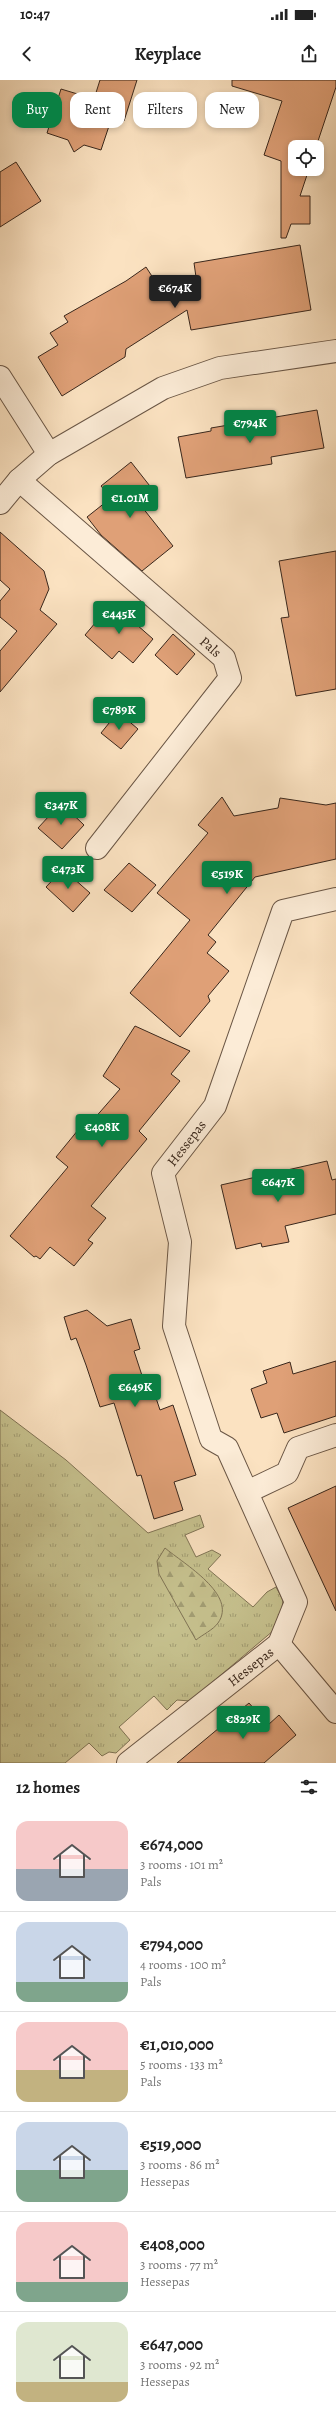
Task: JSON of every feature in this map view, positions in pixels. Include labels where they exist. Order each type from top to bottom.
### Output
[{"type":"street","points":[[0,503],[19,480],[49,454],[163,388],[220,368],[336,351]]},
{"type":"street","points":[[0,378],[49,454]]},
{"type":"street","name":"Pals","points":[[19,480],[224,658],[230,678],[97,848]]},
{"type":"street","name":"Hessepas","points":[[128,1763],[279,1644],[296,1602],[227,1448],[211,1439],[174,1326],[180,1242],[163,1173],[215,1106],[283,910],[336,899]]},
{"type":"street","points":[[247,1492],[287,1474],[298,1448],[336,1435]]},
{"type":"street","name":"Hessepas","points":[[279,1644],[336,1712]]},
{"type":"green space","points":[[0,1410],[66,1460],[148,1533],[200,1515],[204,1527],[185,1535],[196,1557],[212,1550],[221,1555],[208,1569],[253,1607],[267,1592],[276,1587],[283,1600],[280,1625],[190,1701],[177,1700],[167,1710],[154,1696],[119,1727],[130,1740],[116,1753],[109,1752],[102,1756],[89,1743],[65,1763],[0,1763]]},
{"type":"green space","points":[[165,1548],[206,1581],[215,1591],[221,1602],[222,1612],[218,1623],[196,1640],[159,1574],[157,1561]]},
{"type":"building","points":[[100,80],[137,80],[125,118],[125,92],[96,92]]},
{"type":"building","points":[[232,80],[336,80],[336,87],[318,140],[288,140],[288,176],[307,176],[300,196],[310,196],[310,224],[291,224],[286,238],[281,238],[281,161],[264,155],[282,101],[259,94],[259,92],[252,92],[232,86]]},
{"type":"building","points":[[61,89],[71,92],[70,128],[108,128],[101,150],[84,145],[74,152],[68,140],[47,133],[49,128],[62,128]]},
{"type":"building","points":[[16,162],[41,201],[0,227],[0,172]]},
{"type":"building","points":[[300,245],[311,310],[191,330],[187,310],[126,349],[125,357],[62,396],[38,357],[58,345],[50,333],[68,322],[64,316],[126,281],[146,267],[157,284],[196,277],[194,263]]},
{"type":"building","points":[[317,410],[324,448],[271,457],[272,464],[186,478],[178,437],[211,431],[211,428]]},
{"type":"building","points":[[131,462],[157,495],[142,507],[173,546],[142,571],[101,535],[87,517],[111,498],[101,486]]},
{"type":"building","points":[[0,532],[44,571],[49,589],[40,610],[57,624],[0,692],[0,651],[17,631],[0,617],[0,601],[10,589],[0,580]]},
{"type":"building","points":[[336,551],[336,689],[296,696],[281,618],[289,617],[279,561]]},
{"type":"building","points":[[112,603],[153,639],[133,663],[119,651],[112,659],[85,635]]},
{"type":"building","points":[[173,634],[195,654],[177,675],[155,655]]},
{"type":"building","points":[[118,712],[138,729],[121,749],[101,733]]},
{"type":"building","points":[[222,797],[234,816],[278,808],[280,798],[326,805],[336,803],[336,859],[255,877],[208,935],[216,942],[207,953],[229,971],[208,996],[210,1001],[180,1037],[130,993],[190,920],[157,893],[208,833],[198,825]]},
{"type":"building","points":[[61,803],[84,825],[62,849],[38,828]]},
{"type":"building","points":[[129,863],[156,885],[132,912],[104,890]]},
{"type":"building","points":[[63,869],[90,893],[73,912],[46,887]]},
{"type":"building","points":[[135,1026],[190,1051],[171,1074],[180,1081],[139,1131],[147,1139],[91,1206],[106,1218],[88,1240],[93,1243],[74,1266],[50,1247],[40,1259],[36,1256],[34,1257],[10,1236],[68,1167],[56,1157],[83,1124],[87,1127],[120,1089],[103,1076]]},
{"type":"building","points":[[327,1161],[332,1180],[336,1179],[336,1214],[285,1226],[289,1242],[262,1247],[261,1243],[236,1249],[221,1185]]},
{"type":"building","points":[[87,1310],[107,1326],[131,1319],[140,1349],[134,1351],[149,1397],[155,1395],[160,1410],[173,1405],[196,1475],[174,1482],[183,1510],[154,1519],[141,1475],[137,1476],[114,1403],[100,1407],[76,1338],[71,1340],[64,1317]]},
{"type":"building","points":[[336,1361],[336,1416],[284,1433],[277,1413],[261,1418],[251,1389],[267,1383],[263,1371],[290,1362],[293,1374]]},
{"type":"building","points":[[336,1486],[336,1611],[288,1508]]},
{"type":"building","points":[[249,1703],[268,1725],[279,1715],[296,1735],[264,1763],[177,1763]]}]
